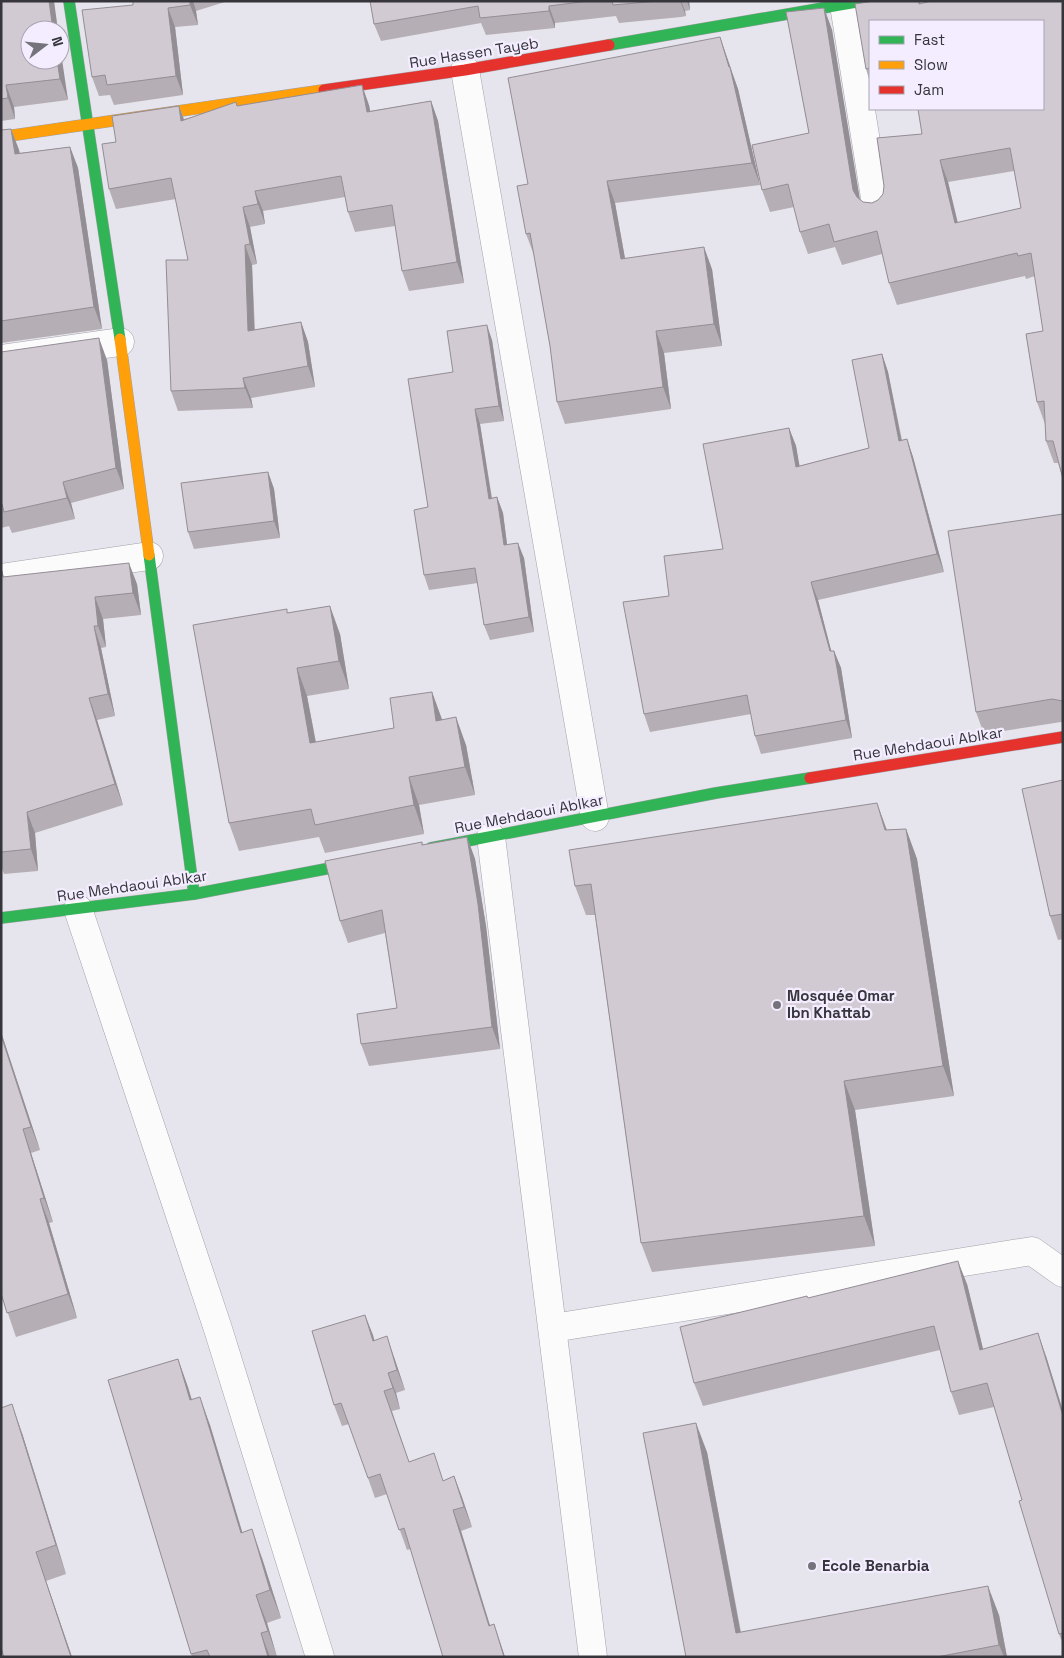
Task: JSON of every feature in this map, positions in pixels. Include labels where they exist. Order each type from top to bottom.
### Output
[{"type":"street","points":[[69,1],[120,342],[194,894]]},
{"type":"street","points":[[853,3],[877,210]]},
{"type":"street","name":"Rue Hassen Tayeb","points":[[1,137],[465,70],[853,3]]},
{"type":"street","points":[[465,70],[595,817]]},
{"type":"street","points":[[1,359],[120,342]]},
{"type":"street","points":[[1,578],[149,556]]},
{"type":"street","name":"Rue Mehdaoui Ablkar","points":[[424,850],[716,793],[1063,737]]},
{"type":"street","points":[[491,837],[553,1328],[592,1657]]},
{"type":"street","name":"Rue Mehdaoui Ablkar","points":[[1,918],[194,894],[376,859]]},
{"type":"street","points":[[78,909],[218,1329],[320,1657]]},
{"type":"street","points":[[553,1328],[1032,1251],[1063,1273]]},
{"type":"building","points":[[1,1],[49,1],[52,20],[20,20],[20,70],[59,70],[60,79],[6,85],[8,98],[1,99]]},
{"type":"building","points":[[133,1],[190,1],[190,5],[168,8],[176,76],[107,85],[105,75],[92,77],[82,10],[133,5]]},
{"type":"building","points":[[370,1],[588,1],[549,6],[549,11],[480,18],[478,6],[374,24]]},
{"type":"building","points":[[612,1],[658,1],[613,5]]},
{"type":"building","points":[[874,1],[919,1],[919,4],[931,1],[1063,1],[1063,479],[1053,441],[1046,441],[1044,401],[1037,402],[1026,334],[1043,331],[1031,253],[1018,256],[1017,253],[889,283],[877,231],[834,242],[829,224],[800,232],[788,184],[762,190],[752,145],[809,133],[786,12],[824,8],[853,190],[863,202],[872,203],[883,194],[884,186],[877,138],[922,134],[918,110],[1044,110],[1044,20],[869,20],[869,68],[866,69],[855,4]],"holes":[[[1010,148],[1021,208],[955,223],[940,160]]]},
{"type":"building","points":[[720,37],[730,67],[752,163],[607,181],[621,259],[704,247],[714,324],[656,331],[663,387],[557,402],[550,346],[530,233],[526,234],[517,186],[528,184],[508,78]]},
{"type":"building","points":[[362,85],[367,112],[431,101],[457,262],[402,271],[392,205],[348,212],[341,176],[255,191],[258,204],[243,207],[250,244],[245,245],[248,331],[301,322],[308,366],[243,378],[245,388],[171,391],[166,260],[188,260],[171,178],[109,189],[102,144],[116,142],[112,116],[179,106],[181,121],[236,102],[237,106]]},
{"type":"building","points":[[11,129],[15,154],[70,147],[94,307],[1,321],[1,130]]},
{"type":"building","points":[[487,325],[499,406],[475,409],[489,499],[497,497],[504,545],[518,543],[529,617],[484,625],[475,568],[424,575],[414,510],[428,507],[408,379],[453,372],[447,331]]},
{"type":"building","points":[[99,338],[116,468],[63,482],[67,498],[4,512],[1,504],[1,352]]},
{"type":"building","points":[[882,354],[899,441],[907,439],[937,554],[811,582],[830,651],[834,651],[846,720],[755,736],[747,695],[644,714],[623,602],[669,596],[664,556],[723,549],[703,444],[789,428],[796,467],[869,448],[852,360]]},
{"type":"building","points":[[268,472],[274,521],[188,532],[181,483]]},
{"type":"building","points":[[1063,514],[1063,701],[1052,699],[976,712],[948,531]]},
{"type":"building","points":[[129,563],[133,593],[95,597],[98,626],[94,626],[108,694],[89,698],[115,784],[27,812],[31,849],[1,852],[1,571],[3,577]]},
{"type":"building","points":[[330,606],[339,661],[297,668],[310,743],[394,728],[390,698],[432,692],[436,721],[456,717],[465,767],[409,777],[414,805],[315,825],[311,809],[229,823],[193,625],[287,609],[287,613]]},
{"type":"building","points":[[1063,780],[1063,914],[1050,916],[1022,789]]},
{"type":"building","name":"Mosquée Omar Ibn Khattab","points":[[877,803],[885,830],[906,829],[943,1066],[844,1081],[864,1216],[641,1243],[591,884],[575,886],[569,850]]},
{"type":"building","points":[[467,837],[478,904],[492,1027],[361,1044],[357,1014],[397,1008],[382,910],[340,921],[325,861],[422,842],[422,845]]},
{"type":"building","points":[[1,1035],[31,1127],[23,1129],[44,1198],[40,1199],[68,1294],[7,1313],[1,1293]]},
{"type":"building","points":[[958,1261],[980,1350],[1038,1333],[1063,1416],[1063,1633],[1059,1634],[1019,1501],[1022,1500],[987,1383],[951,1392],[934,1326],[694,1383],[680,1327]]},
{"type":"building","points":[[365,1315],[373,1341],[387,1336],[397,1370],[388,1373],[393,1388],[384,1391],[409,1462],[434,1453],[443,1481],[454,1476],[464,1507],[453,1510],[489,1626],[494,1624],[504,1657],[443,1657],[404,1528],[399,1530],[380,1474],[368,1478],[341,1403],[334,1405],[312,1331]]},
{"type":"building","points":[[178,1359],[190,1400],[200,1397],[241,1533],[252,1529],[270,1590],[256,1595],[268,1631],[261,1633],[268,1657],[210,1657],[207,1650],[191,1654],[108,1380]]},
{"type":"building","points":[[12,1404],[56,1545],[36,1552],[71,1657],[4,1657],[1,1648],[1,1408]]},
{"type":"building","points":[[696,1423],[736,1633],[988,1586],[999,1645],[937,1657],[686,1657],[643,1433]]},
{"type":"traffic: fast","points":[[69,1],[120,339]]},
{"type":"traffic: fast","points":[[609,45],[863,1]]},
{"type":"traffic: fast","points":[[149,555],[194,894]]},
{"type":"traffic: fast","points":[[431,848],[716,793],[810,778]]},
{"type":"traffic: fast","points":[[1,918],[194,894],[362,862]]},
{"type":"traffic: slow","points":[[1,137],[324,90]]},
{"type":"traffic: slow","points":[[120,339],[149,555]]},
{"type":"traffic: jam","points":[[324,90],[465,70],[609,45]]},
{"type":"traffic: jam","points":[[810,778],[1063,737]]},
{"type":"place","name":"Mosquée Omar Ibn Khattab","points":[[777,1005]]},
{"type":"place","name":"Ecole Benarbia","points":[[812,1566]]}]
